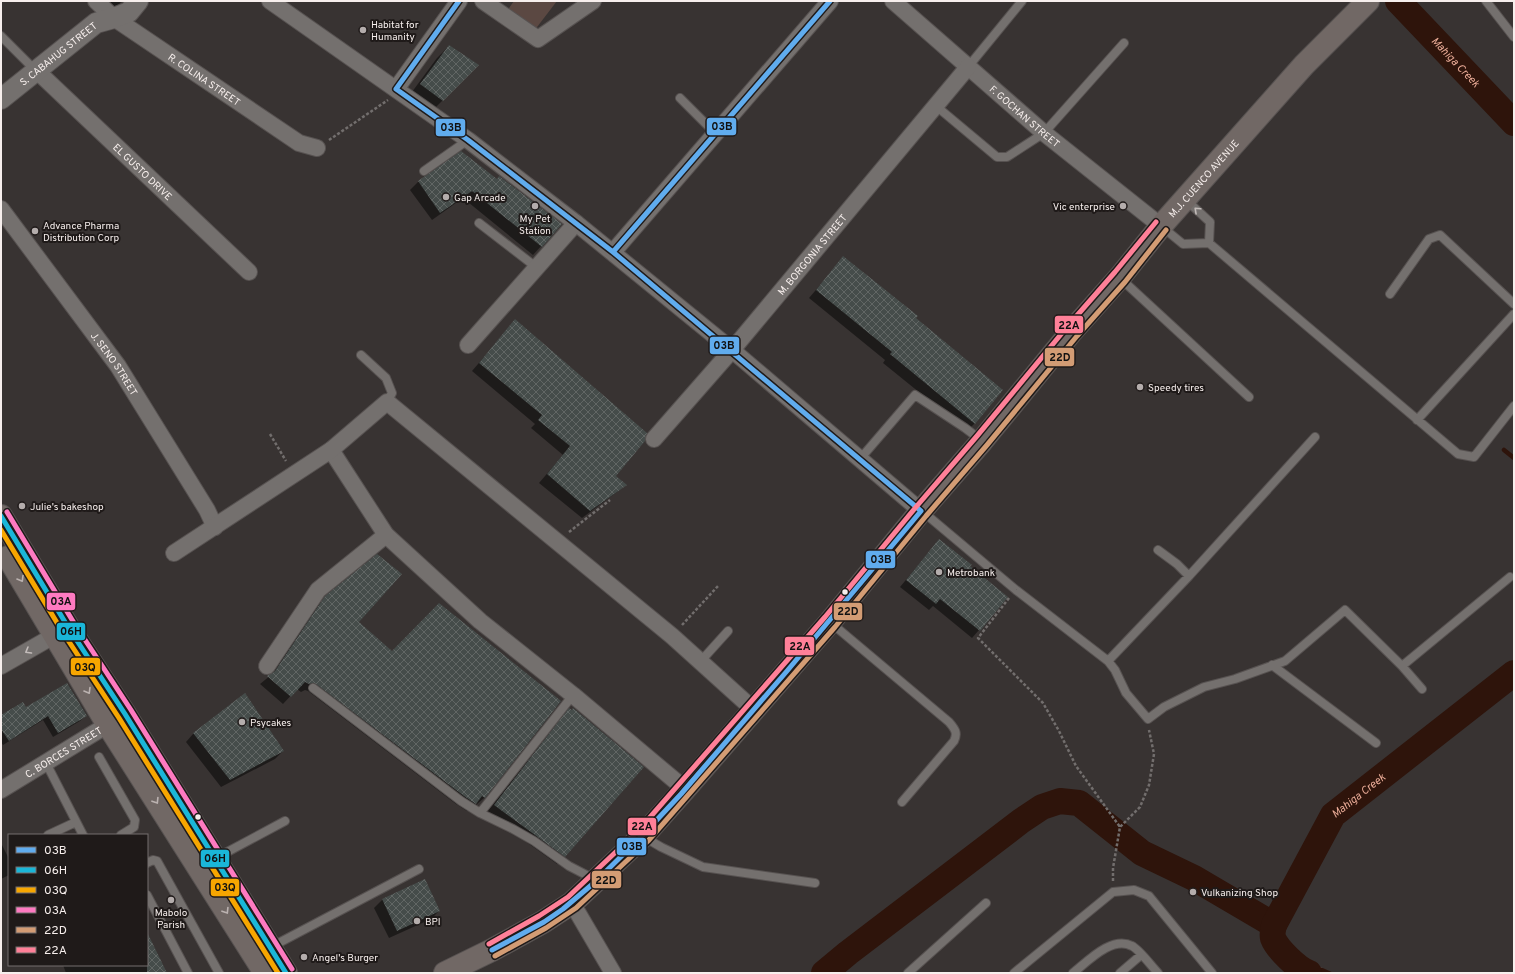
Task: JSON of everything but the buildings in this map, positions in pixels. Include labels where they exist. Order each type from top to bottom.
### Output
[{"type":"main road","name":"M.J. CUENCO AVENUE","points":[[445,973],[492,950],[543,922],[572,903],[643,836],[830,622],[921,511],[982,441],[1072,331],[1120,277],[1161,226],[1304,65],[1368,1]]},
{"type":"main road","points":[[1,516],[61,631]]},
{"type":"main road","points":[[1,545],[61,631],[116,719],[265,973]]},
{"type":"main road","points":[[116,719],[215,858],[286,973]]},
{"type":"street","name":"R. COLINA STREET","points":[[96,1],[114,18],[299,142],[317,148]]},
{"type":"street","name":"S. CABAHUG STREET","points":[[1,100],[96,23],[130,12],[138,1]]},
{"type":"street","points":[[270,1],[468,140],[576,223],[732,350],[921,511]]},
{"type":"street","points":[[396,89],[459,1]]},
{"type":"street","points":[[483,1],[538,39],[593,1]]},
{"type":"street","points":[[613,252],[830,1]]},
{"type":"street","name":"F. GOCHAN STREET","points":[[893,1],[1044,133],[1161,226]]},
{"type":"street","name":"M. BORGONIA STREET","points":[[654,439],[732,350],[968,67]]},
{"type":"street","name":"EL GUSTO DRIVE","points":[[37,71],[249,272]]},
{"type":"street","name":"J. SENO STREET","points":[[1,209],[118,366],[207,510],[215,527]]},
{"type":"street","points":[[468,345],[536,266],[576,223]]},
{"type":"street","points":[[174,553],[331,450],[386,402],[558,541],[672,636],[754,710]]},
{"type":"street","points":[[331,450],[386,535],[480,621],[573,695],[685,789]]},
{"type":"street","points":[[267,666],[318,590],[386,535]]},
{"type":"street","points":[[1,666],[61,631]]},
{"type":"street","name":"C. BORCES STREET","points":[[1,790],[116,719]]},
{"type":"street","points":[[572,903],[613,973]]},
{"type":"lane","points":[[968,67],[1022,1]]},
{"type":"lane","points":[[1486,1],[1514,37]]},
{"type":"lane","points":[[1,36],[37,71]]},
{"type":"lane","points":[[936,106],[998,157],[1007,157],[1044,133],[1124,43]]},
{"type":"lane","points":[[680,98],[716,134]]},
{"type":"lane","points":[[424,171],[468,140]]},
{"type":"lane","points":[[1185,199],[1210,222],[1209,243]]},
{"type":"lane","points":[[479,223],[536,266]]},
{"type":"lane","points":[[1161,226],[1183,244],[1209,243],[1458,454],[1474,457],[1514,406]]},
{"type":"lane","points":[[1390,294],[1429,239],[1440,235],[1514,304]]},
{"type":"lane","points":[[1120,277],[1249,397]]},
{"type":"lane","points":[[1417,420],[1514,314]]},
{"type":"lane","points":[[361,355],[386,378],[392,393],[386,402]]},
{"type":"lane","points":[[860,459],[915,395],[982,441]]},
{"type":"lane","points":[[1108,661],[1189,576],[1315,437]]},
{"type":"lane","points":[[921,511],[1016,590],[1108,661],[1115,670],[1126,693],[1148,719],[1164,707],[1204,687],[1235,679],[1285,661],[1345,610],[1402,666],[1422,689]]},
{"type":"lane","points":[[1158,550],[1177,564],[1189,576]]},
{"type":"lane","points":[[1402,666],[1510,577]]},
{"type":"lane","points":[[830,622],[949,722],[955,730],[956,736],[954,741],[902,802]]},
{"type":"lane","points":[[700,662],[728,631]]},
{"type":"lane","points":[[1272,665],[1376,744]]},
{"type":"lane","points":[[312,688],[461,801],[480,813],[534,841],[569,866],[597,880]]},
{"type":"lane","points":[[480,813],[573,695]]},
{"type":"lane","points":[[99,757],[135,820],[134,827],[123,834]]},
{"type":"lane","points":[[46,763],[82,834]]},
{"type":"lane","points":[[215,858],[285,821]]},
{"type":"lane","points":[[50,834],[76,822]]},
{"type":"lane","points":[[643,836],[661,847],[703,867],[815,883]]},
{"type":"lane","points":[[148,863],[154,860],[157,861],[219,973]]},
{"type":"lane","points":[[271,947],[419,869]]},
{"type":"lane","points":[[1014,973],[1113,892],[1134,890],[1149,896],[1212,973]]},
{"type":"lane","points":[[148,897],[188,973]]},
{"type":"lane","points":[[908,973],[986,903]]},
{"type":"lane","points":[[1073,973],[1103,948],[1120,943],[1132,946],[1158,973]]},
{"type":"lane","points":[[1120,973],[1141,955]]},
{"type":"path","points":[[317,148],[392,98],[396,89]]},
{"type":"path","points":[[270,434],[294,474]]},
{"type":"path","points":[[558,541],[610,500]]},
{"type":"path","points":[[672,636],[718,586]]},
{"type":"path","points":[[1016,590],[978,638],[1043,703],[1076,766],[1120,827],[1112,868]]},
{"type":"path","points":[[1120,827],[1140,807],[1149,785],[1154,754],[1148,719]]},
{"type":"shaded area","points":[[514,1],[557,1],[534,31],[507,11]]},
{"type":"shaded area","points":[[1278,948],[1334,973],[1293,973]]},
{"type":"waterway","name":"Mahiga Creek","points":[[1398,1],[1514,123]]},
{"type":"waterway","points":[[1504,450],[1514,458]]},
{"type":"waterway","name":"Mahiga Creek","points":[[1309,973],[1304,971],[1283,953],[1273,938],[1273,930],[1274,925],[1333,815],[1514,673]]},
{"type":"waterway","points":[[824,973],[1021,821],[1042,807],[1060,801],[1079,803],[1142,853],[1194,878],[1274,925]]},
{"type":"transit line","name":"03B","points":[[459,1],[396,89],[468,140],[613,252],[921,511],[787,671],[681,794],[639,839],[595,882],[563,909],[544,922],[492,950]]},
{"type":"transit line","name":"03B","points":[[613,252],[830,1]]},
{"type":"transit line","name":"22A","points":[[489,944],[539,916],[568,897],[638,831],[825,617],[1156,222]]},
{"type":"transit line","name":"22D","points":[[495,956],[546,928],[576,908],[648,841],[835,627],[1077,336],[1125,282],[1166,230]]},
{"type":"transit line","name":"03A","points":[[7,512],[74,623],[131,710],[292,969]]},
{"type":"transit line","name":"06H","points":[[1,516],[68,627],[125,714],[286,973]]},
{"type":"transit line","name":"03Q","points":[[1,530],[62,631],[119,718],[278,973]]},
{"type":"place","name":"Habitat for Humanity","points":[[363,30]]},
{"type":"place","name":"Gap Arcade","points":[[446,197]]},
{"type":"place","name":"My Pet Station","points":[[535,206]]},
{"type":"place","name":"Vic enterprise","points":[[1123,206]]},
{"type":"place","name":"Advance Pharma Distribution Corp","points":[[35,231]]},
{"type":"place","name":"Speedy tires","points":[[1140,387]]},
{"type":"place","name":"Julie's bakeshop","points":[[22,506]]},
{"type":"place","name":"Metrobank","points":[[939,572]]},
{"type":"place","name":"Psycakes","points":[[242,722]]},
{"type":"place","name":"Vulkanizing Shop","points":[[1193,892]]},
{"type":"place","name":"Mabolo Parish","points":[[171,900]]},
{"type":"place","name":"BPI","points":[[417,921]]},
{"type":"place","name":"Angel's Burger","points":[[304,957]]}]
